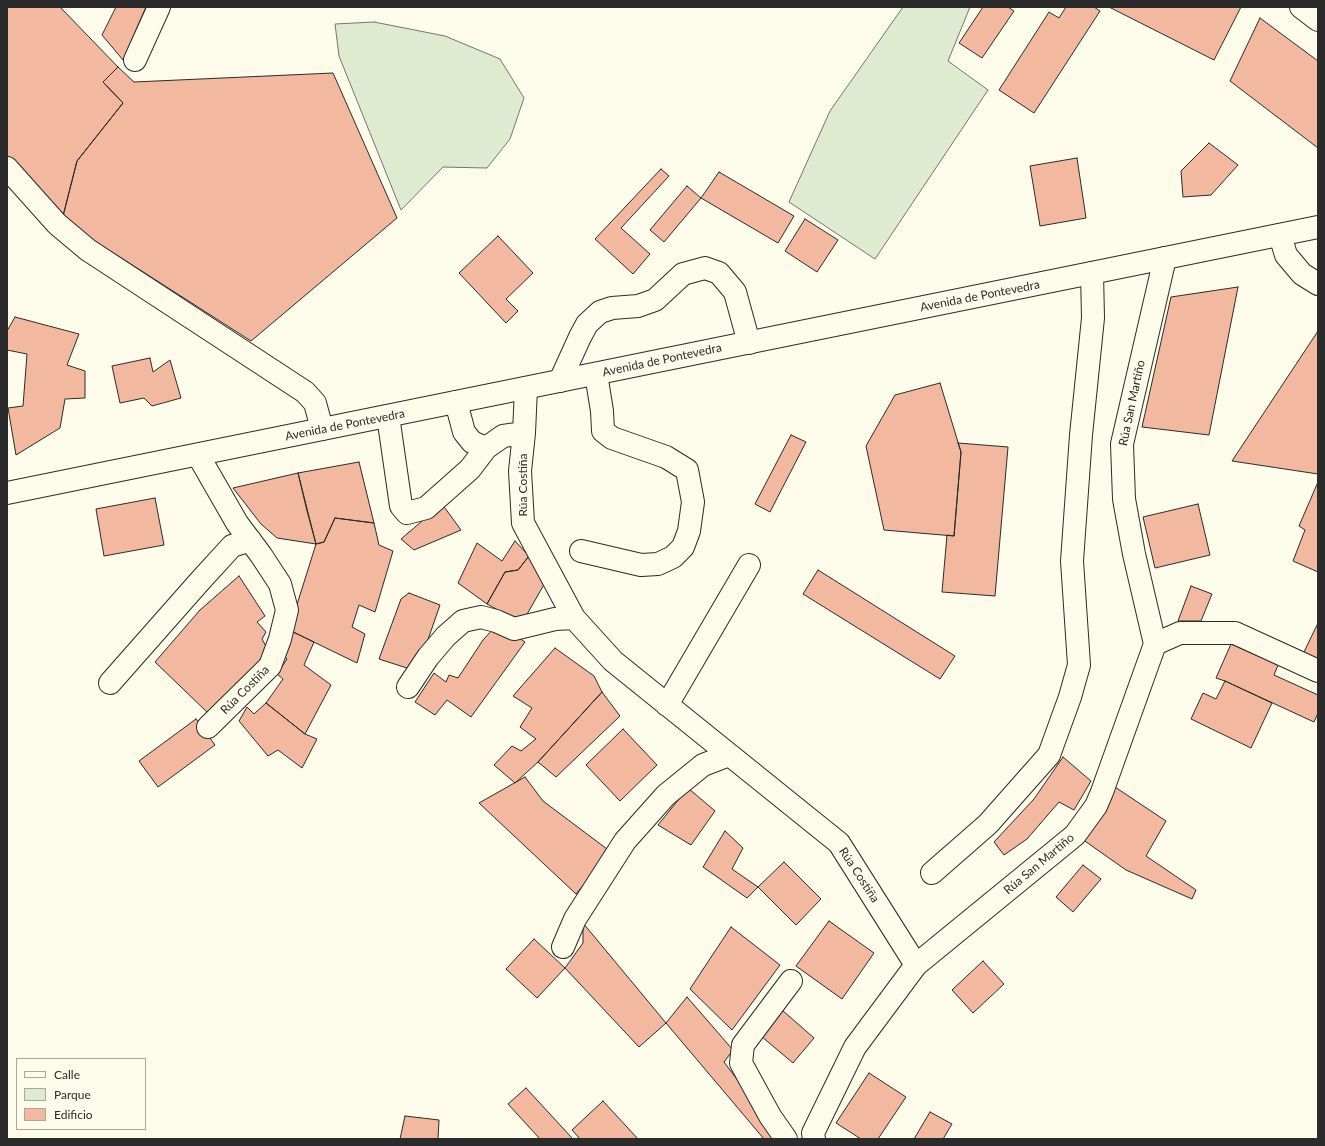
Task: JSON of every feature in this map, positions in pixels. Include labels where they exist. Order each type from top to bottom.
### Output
[{"type":"street","points":[[135,60],[159,7]]},
{"type":"street","points":[[1301,7],[1318,20]]},
{"type":"street","points":[[7,168],[57,224],[88,250],[305,392],[315,403],[322,429]]},
{"type":"street","name":"Avenida de Pontevedra","points":[[7,494],[1318,227]]},
{"type":"street","points":[[1280,234],[1286,255],[1302,274],[1318,284]]},
{"type":"street","name":"Rúa San Martiño","points":[[814,1139],[813,1133],[855,1047],[916,965],[1074,835],[1096,806],[1102,792],[1155,644],[1134,554],[1124,499],[1122,444],[1165,258]]},
{"type":"street","points":[[560,381],[587,324],[600,312],[612,308],[638,306],[655,300],[683,274],[705,268],[719,274],[735,292],[749,343]]},
{"type":"street","points":[[932,873],[988,824],[1049,755],[1070,697],[1079,665],[1072,561],[1081,435],[1092,318],[1092,273]]},
{"type":"street","points":[[581,551],[641,565],[658,564],[673,556],[683,547],[689,531],[693,502],[687,470],[666,457],[612,438],[603,430],[602,411],[596,374]]},
{"type":"street","name":"Rúa Costiña","points":[[526,388],[524,433],[520,471],[523,523],[574,618],[613,662],[839,843],[916,965]]},
{"type":"street","points":[[456,402],[464,432],[472,442],[486,448]]},
{"type":"street","points":[[388,416],[401,506],[407,513],[426,508],[470,469],[486,448],[503,436],[524,433]]},
{"type":"street","name":"Rúa Costiña","points":[[198,455],[237,523],[261,554],[280,584],[287,610],[280,639],[270,666],[208,727]]},
{"type":"street","points":[[110,683],[232,546],[250,540]]},
{"type":"street","points":[[667,705],[749,565]]},
{"type":"street","points":[[408,687],[428,657],[446,636],[463,621],[481,617],[496,621],[514,629],[555,619],[574,618]]},
{"type":"street","points":[[1155,644],[1180,633],[1235,633],[1318,671]]},
{"type":"street","points":[[563,947],[576,919],[625,841],[666,795],[703,765],[729,754]]},
{"type":"street","points":[[786,1139],[770,1116],[741,1063],[743,1045],[791,981]]},
{"type":"green space","points":[[903,7],[970,7],[948,61],[988,90],[875,259],[789,202],[830,111]]},
{"type":"green space","points":[[374,22],[445,36],[500,59],[524,98],[510,139],[487,168],[443,167],[401,210],[339,56],[335,24]]},
{"type":"building","points":[[7,7],[60,7],[118,67],[103,82],[123,103],[77,161],[62,220],[7,157]]},
{"type":"building","points":[[116,7],[146,7],[123,60],[102,35]]},
{"type":"building","points":[[983,7],[1008,7],[1014,11],[982,58],[959,43]]},
{"type":"building","points":[[1066,7],[1094,7],[1100,11],[1034,113],[999,90],[1049,12],[1059,18]]},
{"type":"building","points":[[1109,7],[1241,7],[1214,60]]},
{"type":"building","points":[[1260,18],[1318,61],[1318,148],[1230,81]]},
{"type":"building","points":[[118,67],[134,82],[333,73],[397,218],[251,341],[62,220],[77,161],[123,103],[103,82]]},
{"type":"building","points":[[1209,143],[1238,165],[1211,195],[1183,197],[1181,171]]},
{"type":"building","points":[[1077,158],[1086,218],[1040,226],[1030,166]]},
{"type":"building","points":[[661,169],[669,176],[621,228],[650,254],[633,274],[595,239]]},
{"type":"building","points":[[719,172],[794,216],[778,243],[701,198]]},
{"type":"building","points":[[687,186],[701,198],[664,242],[650,230]]},
{"type":"building","points":[[805,219],[838,240],[817,272],[785,251]]},
{"type":"building","points":[[498,236],[533,273],[506,299],[518,311],[506,323],[459,273]]},
{"type":"building","points":[[1238,287],[1209,435],[1142,427],[1171,297]]},
{"type":"building","points":[[15,317],[79,334],[67,365],[85,371],[85,398],[65,399],[60,428],[16,455],[8,408],[23,406],[27,354],[7,350],[7,331]]},
{"type":"building","points":[[1318,331],[1318,474],[1232,461]]},
{"type":"building","points":[[150,358],[153,372],[170,360],[181,398],[152,406],[144,398],[120,403],[112,366]]},
{"type":"building","points":[[940,383],[961,452],[954,536],[884,530],[866,446],[895,395]]},
{"type":"building","points":[[791,435],[806,442],[770,512],[755,504]]},
{"type":"building","points":[[958,443],[1008,447],[995,596],[942,592],[947,535],[954,536],[961,452]]},
{"type":"building","points":[[359,462],[374,523],[335,518],[324,542],[316,544],[298,473]]},
{"type":"building","points":[[298,473],[316,544],[277,538],[261,524],[233,488]]},
{"type":"building","points":[[1318,482],[1318,572],[1293,561],[1305,530],[1299,526]]},
{"type":"building","points":[[155,498],[164,545],[104,556],[96,509]]},
{"type":"building","points":[[442,504],[461,530],[414,550],[401,539]]},
{"type":"building","points":[[1198,504],[1210,555],[1155,568],[1143,517]]},
{"type":"building","points":[[335,518],[374,523],[379,545],[393,551],[375,612],[359,605],[352,627],[365,634],[357,663],[289,630],[316,544],[324,542]]},
{"type":"building","points":[[515,541],[529,556],[518,570],[505,572],[487,604],[458,583],[477,543],[502,561]]},
{"type":"building","points":[[529,556],[546,581],[522,623],[487,604],[505,572],[518,570]]},
{"type":"building","points":[[818,570],[955,656],[940,679],[803,594]]},
{"type":"building","points":[[239,576],[265,616],[257,622],[266,632],[262,639],[269,652],[208,713],[155,662],[200,610]]},
{"type":"building","points":[[1191,586],[1212,594],[1201,621],[1178,621]]},
{"type":"building","points":[[409,593],[440,605],[424,651],[410,669],[379,659],[401,599]]},
{"type":"building","points":[[1318,623],[1318,659],[1303,654]]},
{"type":"building","points":[[494,628],[516,636],[525,642],[471,717],[447,700],[435,715],[415,702],[434,673],[446,682],[449,675],[458,678],[483,640]]},
{"type":"building","points":[[289,630],[314,642],[304,665],[331,685],[305,734],[266,703],[283,679],[277,674],[287,659],[282,654]]},
{"type":"building","points":[[1231,644],[1278,665],[1274,675],[1318,695],[1318,713],[1314,722],[1216,678]]},
{"type":"building","points":[[555,648],[594,676],[602,692],[538,762],[515,783],[494,765],[512,746],[521,751],[536,739],[520,727],[532,708],[513,696]]},
{"type":"building","points":[[1225,681],[1272,703],[1251,748],[1191,719],[1203,693],[1216,699]]},
{"type":"building","points":[[602,692],[620,716],[556,777],[538,762]]},
{"type":"building","points":[[266,703],[305,734],[317,739],[302,768],[278,750],[268,756],[239,721],[247,707],[254,714]]},
{"type":"building","points":[[196,719],[215,745],[158,787],[139,761]]},
{"type":"building","points":[[623,729],[657,765],[620,801],[586,765]]},
{"type":"building","points":[[1063,757],[1091,781],[1074,810],[1059,802],[1027,839],[1004,855],[994,842],[1034,799]]},
{"type":"building","points":[[525,777],[543,801],[611,852],[576,894],[479,803]]},
{"type":"building","points":[[1115,787],[1166,821],[1146,856],[1196,890],[1192,899],[1126,870],[1082,839]]},
{"type":"building","points":[[688,788],[715,811],[691,845],[658,825]]},
{"type":"building","points":[[725,831],[743,848],[732,869],[758,887],[747,898],[703,867]]},
{"type":"building","points":[[784,862],[821,899],[796,925],[758,887]]},
{"type":"building","points":[[1083,865],[1101,879],[1073,912],[1056,897]]},
{"type":"building","points":[[829,921],[874,953],[842,999],[796,966]]},
{"type":"building","points":[[583,923],[666,1023],[639,1047],[565,968],[583,943]]},
{"type":"building","points":[[731,927],[780,965],[732,1030],[690,989]]},
{"type":"building","points":[[534,939],[565,968],[537,998],[506,969]]},
{"type":"building","points":[[983,961],[1004,984],[973,1013],[952,990]]},
{"type":"building","points":[[687,997],[733,1050],[724,1062],[757,1106],[776,1139],[764,1139],[666,1023]]},
{"type":"building","points":[[782,1010],[814,1038],[793,1063],[761,1036]]},
{"type":"building","points":[[869,1073],[906,1097],[878,1139],[861,1139],[836,1123]]},
{"type":"building","points":[[526,1088],[572,1138],[571,1139],[540,1139],[508,1104]]},
{"type":"building","points":[[603,1101],[638,1139],[580,1139],[572,1130]]},
{"type":"building","points":[[930,1112],[952,1124],[943,1139],[914,1139]]},
{"type":"building","points":[[405,1116],[439,1120],[438,1139],[400,1139]]}]
